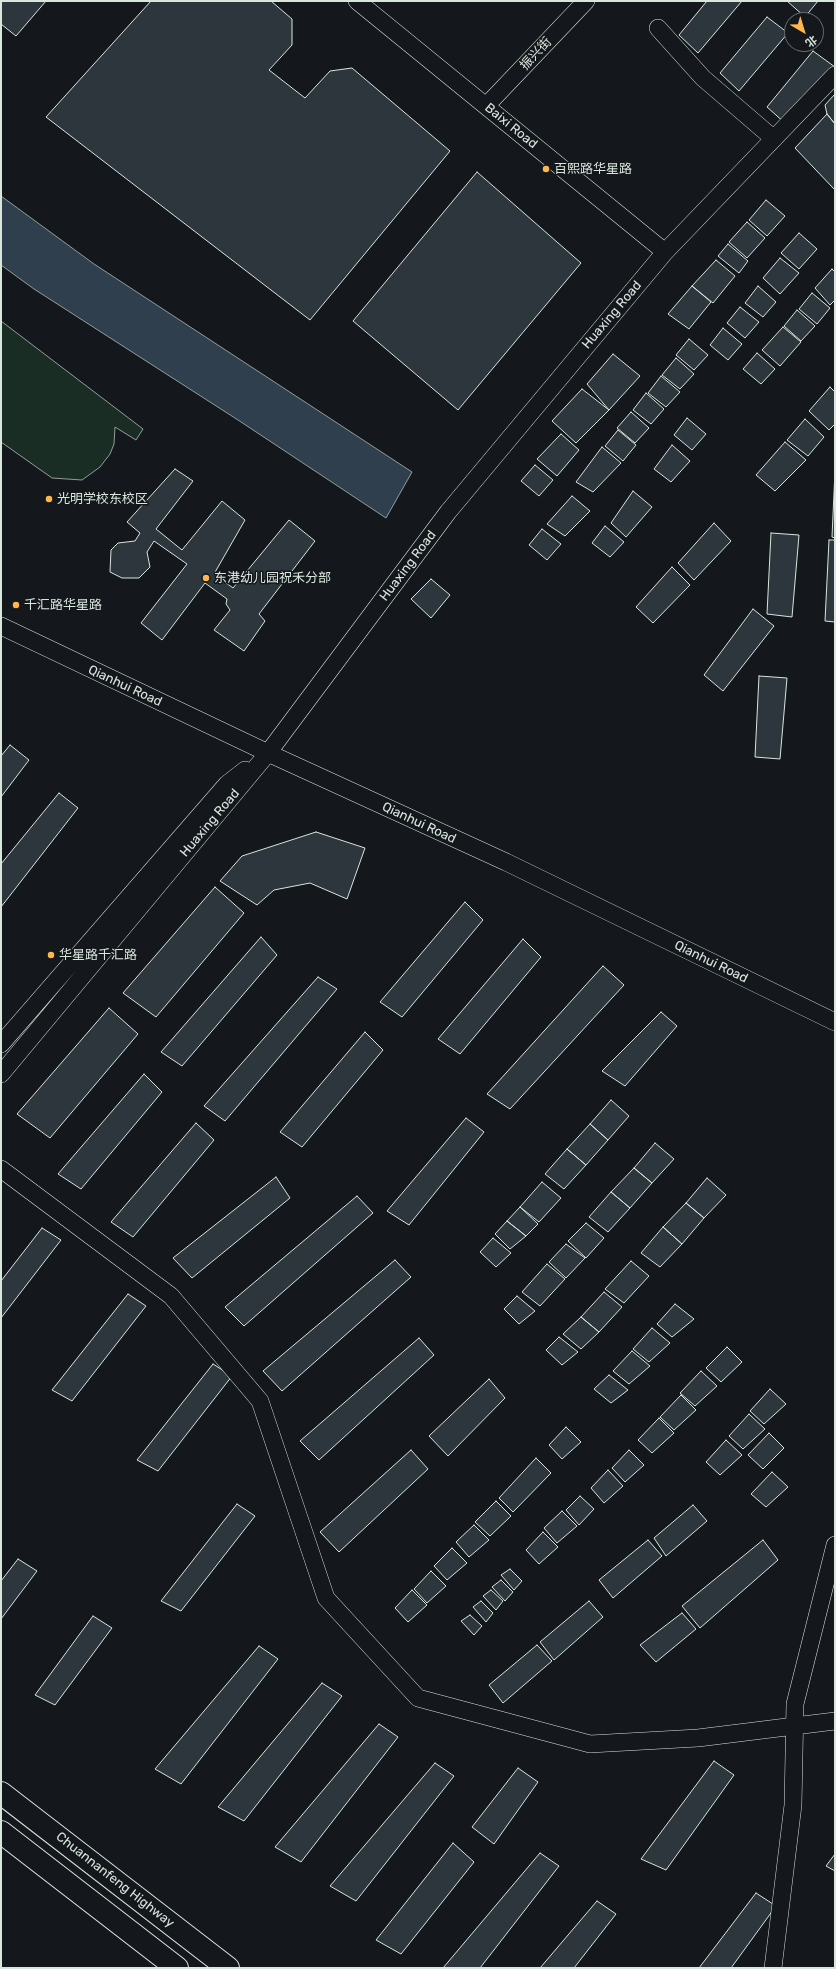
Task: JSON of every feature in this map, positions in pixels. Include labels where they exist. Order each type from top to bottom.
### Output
[{"type":"main road","name":"Chuannanfeng Highway","points":[[1,1792],[228,1968]]},
{"type":"main road","points":[[1,1832],[177,1968]]},
{"type":"street","name":"Baixi Road","points":[[357,1],[665,252]]},
{"type":"street","name":"振兴街","points":[[486,106],[586,1]]},
{"type":"street","points":[[658,28],[703,78],[774,139]]},
{"type":"street","name":"Huaxing Road","points":[[1,1074],[268,753],[448,512],[665,252],[835,75]]},
{"type":"street","name":"Qianhui Road","points":[[1,626],[268,753],[513,866],[835,1022]]},
{"type":"street","points":[[1,1044],[227,784],[268,753]]},
{"type":"street","points":[[1,1169],[171,1296],[260,1401],[326,1598],[418,1698],[590,1744],[698,1738],[835,1721]]},
{"type":"street","points":[[773,1968],[793,1805],[795,1704],[835,1545]]},
{"type":"green space","points":[[1,321],[143,429],[136,440],[115,427],[114,444],[110,454],[100,467],[82,480],[52,478],[1,442]]},
{"type":"water","points":[[1,196],[94,264],[412,472],[386,518],[238,420],[34,289],[1,265]]},
{"type":"building","points":[[1,1],[46,1],[16,36],[1,24]]},
{"type":"building","points":[[151,1],[271,1],[292,19],[292,45],[269,70],[305,98],[330,71],[352,68],[450,151],[310,320],[46,117]]},
{"type":"building","points":[[707,1],[742,1],[698,53],[679,35]]},
{"type":"building","points":[[787,1],[818,1],[809,12],[799,12]]},
{"type":"building","points":[[767,17],[784,30],[784,38],[739,91],[720,73]]},
{"type":"building","points":[[812,52],[814,52],[835,67],[786,124],[767,107]]},
{"type":"building","points":[[835,94],[835,124],[827,114],[825,105]]},
{"type":"building","points":[[827,114],[835,124],[835,190],[795,148]]},
{"type":"building","points":[[477,172],[581,263],[458,410],[353,321]]},
{"type":"building","points":[[766,200],[785,216],[767,236],[749,220]]},
{"type":"building","points":[[747,222],[765,238],[747,258],[729,242]]},
{"type":"building","points":[[799,233],[817,249],[799,269],[781,253]]},
{"type":"building","points":[[728,244],[748,261],[739,273],[718,256]]},
{"type":"building","points":[[780,258],[799,273],[780,294],[763,278]]},
{"type":"building","points":[[716,260],[735,276],[713,303],[692,286]]},
{"type":"building","points":[[832,269],[835,272],[835,300],[830,305],[815,288]]},
{"type":"building","points":[[692,286],[711,302],[689,329],[668,314]]},
{"type":"building","points":[[758,286],[776,302],[763,317],[745,303]]},
{"type":"building","points":[[812,293],[830,308],[817,324],[799,309]]},
{"type":"building","points":[[740,307],[759,322],[745,338],[727,323]]},
{"type":"building","points":[[797,310],[815,326],[801,341],[784,326]]},
{"type":"building","points":[[783,327],[801,342],[780,366],[762,350]]},
{"type":"building","points":[[723,328],[742,344],[728,360],[710,345]]},
{"type":"building","points":[[689,339],[708,355],[694,370],[676,355]]},
{"type":"building","points":[[757,353],[775,369],[761,384],[743,369]]},
{"type":"building","points":[[613,354],[640,376],[609,410],[587,384]]},
{"type":"building","points":[[676,358],[694,374],[680,389],[662,375]]},
{"type":"building","points":[[661,376],[680,392],[666,407],[648,393]]},
{"type":"building","points":[[830,387],[835,392],[835,424],[829,430],[809,411]]},
{"type":"building","points":[[582,389],[609,410],[576,443],[552,421]]},
{"type":"building","points":[[646,393],[664,409],[651,424],[633,410]]},
{"type":"building","points":[[631,412],[649,428],[635,443],[617,428]]},
{"type":"building","points":[[687,418],[706,434],[692,450],[674,435]]},
{"type":"building","points":[[805,419],[824,437],[808,456],[787,440]]},
{"type":"building","points":[[618,430],[636,445],[623,461],[605,446]]},
{"type":"building","points":[[561,434],[579,450],[557,476],[537,459]]},
{"type":"building","points":[[785,442],[806,460],[775,491],[756,475]]},
{"type":"building","points":[[672,445],[690,461],[671,482],[654,469]]},
{"type":"building","points":[[602,447],[621,463],[593,492],[576,482]]},
{"type":"building","points":[[535,465],[553,480],[539,496],[521,481]]},
{"type":"building","points":[[175,469],[193,481],[156,529],[182,550],[222,501],[245,520],[214,574],[233,588],[289,520],[315,541],[259,614],[265,621],[244,651],[214,630],[230,610],[226,604],[227,599],[205,583],[162,640],[141,623],[187,564],[154,541],[147,552],[150,567],[139,578],[122,578],[110,572],[111,550],[118,543],[135,541],[140,533],[127,522]]},
{"type":"building","points":[[835,471],[835,538],[832,537]]},
{"type":"building","points":[[633,491],[652,507],[626,537],[611,523]]},
{"type":"building","points":[[572,496],[590,511],[565,536],[547,524]]},
{"type":"building","points":[[714,523],[731,541],[694,580],[678,563]]},
{"type":"building","points":[[605,526],[624,542],[610,557],[592,543]]},
{"type":"building","points":[[542,529],[561,544],[547,560],[529,545]]},
{"type":"building","points":[[771,533],[799,535],[792,617],[767,614]]},
{"type":"building","points":[[829,540],[835,540],[835,622],[825,621]]},
{"type":"building","points":[[672,567],[690,585],[653,623],[636,607]]},
{"type":"building","points":[[431,579],[450,595],[431,618],[411,599]]},
{"type":"building","points":[[753,609],[774,626],[723,691],[704,675]]},
{"type":"building","points":[[759,676],[787,678],[780,759],[755,757]]},
{"type":"building","points":[[10,745],[29,760],[1,797],[1,756]]},
{"type":"building","points":[[59,793],[78,808],[1,907],[1,864]]},
{"type":"building","points":[[316,832],[365,848],[347,899],[310,883],[274,890],[257,905],[220,881],[242,856]]},
{"type":"building","points":[[215,887],[244,913],[156,1017],[123,993]]},
{"type":"building","points":[[465,902],[483,920],[402,1017],[380,1002]]},
{"type":"building","points":[[261,937],[277,955],[182,1066],[161,1052]]},
{"type":"building","points":[[523,939],[541,957],[460,1054],[438,1039]]},
{"type":"building","points":[[603,966],[624,985],[510,1109],[487,1094]]},
{"type":"building","points":[[318,977],[337,989],[225,1121],[204,1106]]},
{"type":"building","points":[[109,1008],[138,1034],[50,1138],[17,1114]]},
{"type":"building","points":[[661,1012],[677,1026],[625,1086],[602,1071]]},
{"type":"building","points":[[365,1032],[383,1050],[302,1147],[280,1132]]},
{"type":"building","points":[[144,1074],[162,1092],[81,1189],[58,1174]]},
{"type":"building","points":[[611,1100],[629,1116],[608,1140],[590,1124]]},
{"type":"building","points":[[466,1118],[484,1132],[409,1225],[387,1211]]},
{"type":"building","points":[[196,1123],[214,1140],[133,1237],[111,1222]]},
{"type":"building","points":[[590,1124],[608,1140],[586,1165],[567,1149]]},
{"type":"building","points":[[655,1143],[674,1159],[652,1183],[634,1168]]},
{"type":"building","points":[[567,1149],[586,1165],[564,1189],[545,1174]]},
{"type":"building","points":[[634,1168],[652,1183],[630,1208],[611,1192]]},
{"type":"building","points":[[276,1177],[290,1198],[192,1278],[173,1258]]},
{"type":"building","points":[[707,1178],[726,1195],[704,1218],[686,1203]]},
{"type":"building","points":[[542,1182],[561,1198],[539,1222],[520,1207]]},
{"type":"building","points":[[611,1192],[630,1208],[608,1232],[589,1217]]},
{"type":"building","points":[[357,1196],[373,1213],[244,1326],[225,1307]]},
{"type":"building","points":[[686,1203],[704,1218],[682,1244],[663,1227]]},
{"type":"building","points":[[520,1207],[538,1224],[526,1236],[507,1221]]},
{"type":"building","points":[[507,1221],[526,1236],[510,1249],[495,1234]]},
{"type":"building","points":[[586,1223],[604,1238],[586,1258],[568,1241]]},
{"type":"building","points":[[663,1227],[682,1244],[660,1267],[641,1253]]},
{"type":"building","points":[[42,1228],[61,1240],[1,1318],[1,1281]]},
{"type":"building","points":[[493,1238],[511,1253],[496,1267],[480,1252]]},
{"type":"building","points":[[566,1244],[585,1258],[566,1278],[549,1262]]},
{"type":"building","points":[[395,1260],[411,1277],[282,1391],[263,1371]]},
{"type":"building","points":[[631,1261],[649,1276],[624,1303],[605,1289]]},
{"type":"building","points":[[547,1264],[565,1279],[540,1306],[522,1292]]},
{"type":"building","points":[[604,1292],[622,1307],[599,1332],[581,1317]]},
{"type":"building","points":[[128,1294],[146,1306],[72,1401],[52,1390]]},
{"type":"building","points":[[517,1296],[535,1311],[519,1324],[504,1309]]},
{"type":"building","points":[[675,1304],[694,1319],[672,1337],[657,1324]]},
{"type":"building","points":[[581,1317],[599,1332],[581,1349],[563,1334]]},
{"type":"building","points":[[652,1328],[670,1343],[649,1362],[633,1349]]},
{"type":"building","points":[[559,1337],[578,1352],[562,1365],[546,1350]]},
{"type":"building","points":[[419,1338],[434,1355],[319,1460],[300,1441]]},
{"type":"building","points":[[727,1347],[742,1362],[721,1382],[706,1368]]},
{"type":"building","points":[[632,1351],[650,1366],[629,1384],[613,1371]]},
{"type":"building","points":[[213,1364],[232,1376],[158,1471],[137,1460]]},
{"type":"building","points":[[701,1371],[717,1386],[695,1406],[680,1393]]},
{"type":"building","points":[[609,1375],[628,1390],[611,1403],[594,1389]]},
{"type":"building","points":[[489,1379],[505,1398],[448,1456],[429,1436]]},
{"type":"building","points":[[770,1389],[786,1404],[764,1424],[750,1411]]},
{"type":"building","points":[[681,1395],[696,1410],[674,1430],[660,1417]]},
{"type":"building","points":[[749,1414],[765,1429],[743,1449],[729,1436]]},
{"type":"building","points":[[659,1418],[674,1433],[652,1453],[638,1440]]},
{"type":"building","points":[[566,1427],[581,1442],[562,1459],[549,1445]]},
{"type":"building","points":[[769,1433],[784,1448],[763,1469],[748,1455]]},
{"type":"building","points":[[726,1440],[742,1455],[720,1475],[706,1462]]},
{"type":"building","points":[[411,1450],[428,1469],[339,1552],[320,1532]]},
{"type":"building","points":[[629,1450],[644,1465],[625,1482],[612,1468]]},
{"type":"building","points":[[536,1458],[551,1473],[513,1512],[499,1498]]},
{"type":"building","points":[[608,1470],[623,1486],[604,1503],[591,1488]]},
{"type":"building","points":[[772,1472],[788,1487],[766,1507],[751,1494]]},
{"type":"building","points":[[580,1496],[594,1509],[579,1525],[566,1510]]},
{"type":"building","points":[[496,1501],[511,1516],[490,1536],[475,1522]]},
{"type":"building","points":[[237,1504],[255,1516],[181,1611],[161,1601]]},
{"type":"building","points":[[693,1505],[707,1521],[666,1556],[654,1538]]},
{"type":"building","points":[[562,1511],[577,1526],[557,1543],[544,1528]]},
{"type":"building","points":[[474,1525],[489,1540],[469,1557],[456,1542]]},
{"type":"building","points":[[543,1532],[558,1547],[539,1564],[526,1550]]},
{"type":"building","points":[[648,1540],[662,1556],[613,1598],[599,1580]]},
{"type":"building","points":[[763,1540],[778,1560],[700,1628],[682,1606]]},
{"type":"building","points":[[452,1548],[467,1563],[447,1580],[434,1566]]},
{"type":"building","points":[[18,1559],[37,1571],[1,1619],[1,1581]]},
{"type":"building","points":[[510,1569],[522,1581],[514,1590],[501,1575]]},
{"type":"building","points":[[431,1571],[446,1586],[427,1603],[414,1589]]},
{"type":"building","points":[[501,1580],[513,1592],[505,1601],[492,1587]]},
{"type":"building","points":[[412,1590],[427,1605],[408,1622],[395,1608]]},
{"type":"building","points":[[491,1590],[503,1601],[496,1610],[483,1596]]},
{"type":"building","points":[[481,1601],[493,1613],[486,1622],[473,1607]]},
{"type":"building","points":[[589,1601],[603,1617],[554,1660],[540,1642]]},
{"type":"building","points":[[682,1613],[696,1629],[656,1662],[640,1645]]},
{"type":"building","points":[[470,1615],[482,1626],[474,1635],[461,1621]]},
{"type":"building","points":[[93,1616],[112,1628],[55,1705],[35,1695]]},
{"type":"building","points":[[537,1645],[552,1661],[503,1703],[489,1685]]},
{"type":"building","points":[[259,1646],[278,1659],[181,1784],[155,1769]]},
{"type":"building","points":[[322,1683],[342,1696],[244,1821],[218,1807]]},
{"type":"building","points":[[379,1724],[398,1737],[301,1862],[275,1847]]},
{"type":"building","points":[[714,1761],[734,1775],[666,1870],[641,1859]]},
{"type":"building","points":[[435,1763],[454,1776],[356,1901],[330,1886]]},
{"type":"building","points":[[518,1768],[538,1782],[494,1844],[472,1827]]},
{"type":"building","points":[[453,1843],[474,1862],[401,1954],[376,1940]]},
{"type":"building","points":[[540,1853],[559,1866],[480,1968],[443,1968]]},
{"type":"building","points":[[835,1854],[835,1871],[826,1866]]},
{"type":"building","points":[[756,1893],[776,1906],[731,1968],[699,1968]]},
{"type":"building","points":[[597,1901],[616,1914],[574,1968],[540,1968]]},
{"type":"place","name":"百熙路华星路","points":[[546,169]]},
{"type":"place","name":"光明学校东校区","points":[[49,499]]},
{"type":"place","name":"东港幼儿园祝禾分部","points":[[206,578]]},
{"type":"place","name":"千汇路华星路","points":[[16,605]]},
{"type":"place","name":"华星路千汇路","points":[[51,955]]}]
